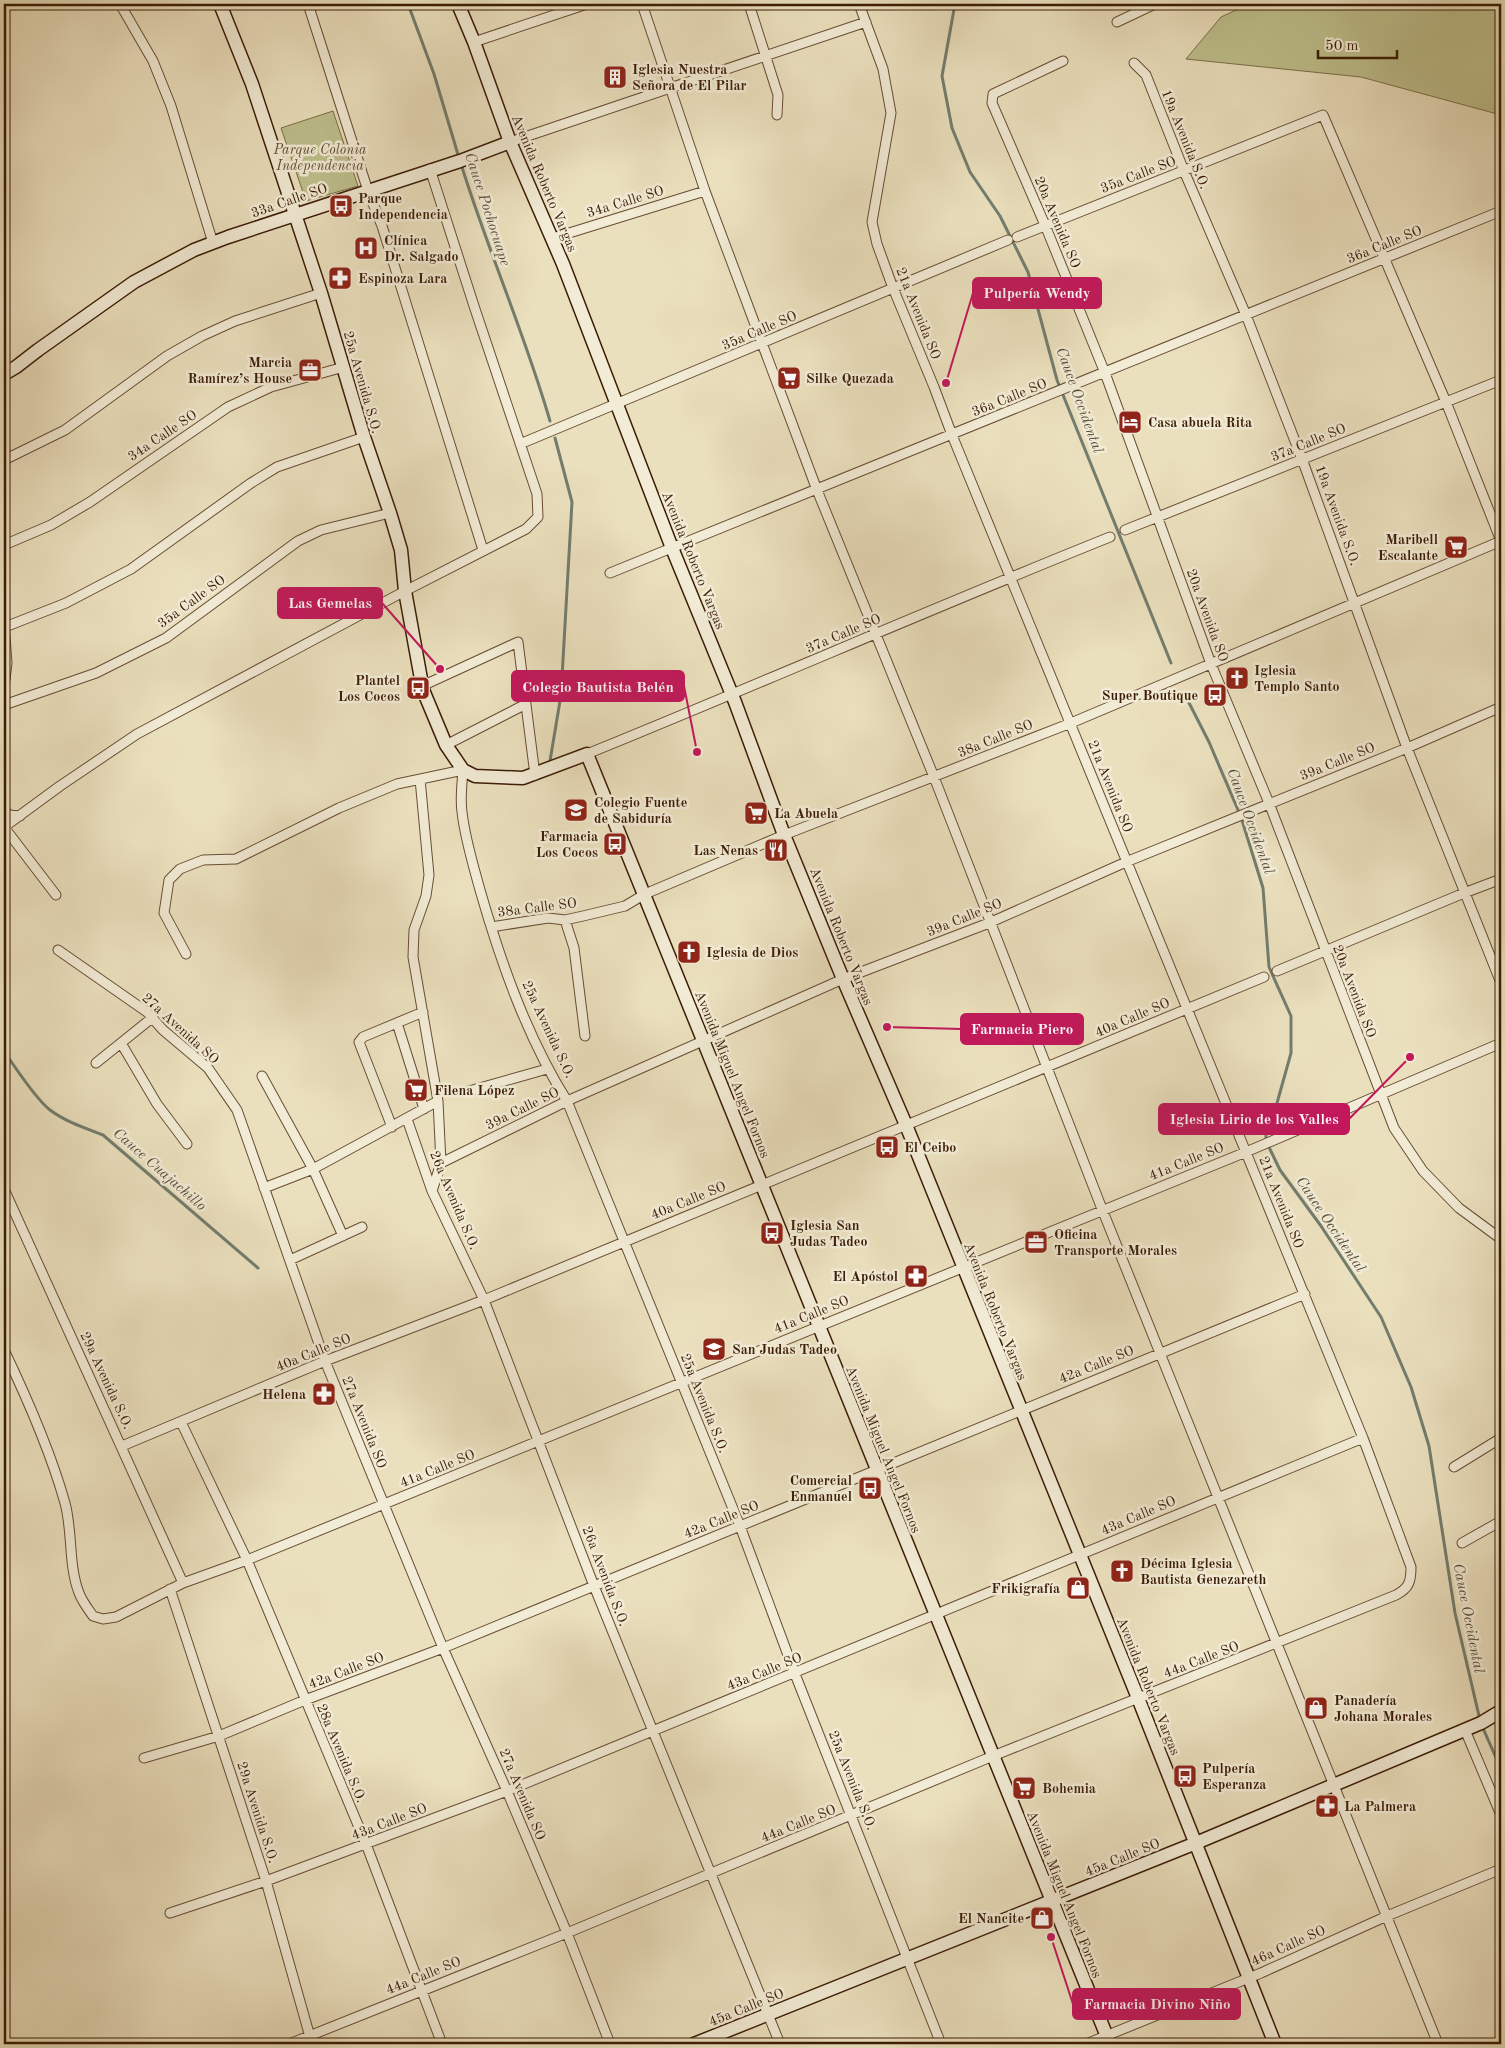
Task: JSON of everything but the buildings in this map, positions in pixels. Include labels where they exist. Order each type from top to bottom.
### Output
[{"type":"street","points":[[120,4],[154,61],[171,106],[213,243]]},
{"type":"street","name":"25a Avenida S.O.","points":[[220,4],[252,84],[321,293],[364,437],[401,550],[405,591],[422,686],[446,745],[463,770],[462,811],[469,851],[491,927],[513,991],[547,1068],[567,1101],[740,1526],[795,1674],[941,2044]]},
{"type":"street","points":[[308,4],[368,191],[382,226],[483,550]]},
{"type":"street","name":"Avenida Roberto Vargas","points":[[458,4],[474,42],[510,142],[553,238],[672,548],[732,695],[784,835],[906,1125],[962,1268],[1138,1698],[1275,2044]]},
{"type":"street","points":[[474,42],[587,4]]},
{"type":"street","points":[[642,4],[705,191],[817,490],[934,777],[989,923],[1102,1210],[1438,2044]]},
{"type":"street","points":[[748,4],[767,56],[778,95],[777,115]]},
{"type":"street","name":"21a Avenida SO","points":[[860,4],[883,69],[891,113],[872,222],[877,244],[952,435],[1071,723],[1126,862],[1305,1294],[1363,1438],[1411,1567]]},
{"type":"street","points":[[1117,22],[1155,4]]},
{"type":"street","name":"33a Calle SO","points":[[4,374],[134,282],[194,250],[866,22]]},
{"type":"street","name":"20a Avenida SO","points":[[1063,61],[992,94],[991,98],[1105,373],[1211,664],[1269,803],[1394,1128],[1423,1171],[1459,1208],[1501,1239]]},
{"type":"street","name":"19a Avenida S.O.","points":[[1134,63],[1146,75],[1184,171],[1246,315],[1356,603],[1407,748],[1501,983]]},
{"type":"street","name":"35a Calle SO","points":[[520,444],[1012,239],[1319,116],[1325,116],[1385,258]]},
{"type":"street","points":[[56,895],[4,827],[137,734],[405,591],[526,529],[538,517],[537,494],[430,169]]},
{"type":"street","name":"34a Calle SO","points":[[553,238],[705,191]]},
{"type":"street","name":"36a Calle SO","points":[[610,573],[1501,211]]},
{"type":"street","points":[[1385,258],[1446,402],[1501,541]]},
{"type":"street","points":[[4,460],[65,430],[167,356],[202,336],[235,321],[321,293]]},
{"type":"street","name":"34a Calle SO","points":[[4,545],[51,524],[90,502],[228,407],[271,387],[344,367]]},
{"type":"street","name":"37a Calle SO","points":[[1125,530],[1501,380]]},
{"type":"street","points":[[4,687],[7,663],[4,625],[66,603],[132,569],[251,483],[277,467],[364,437]]},
{"type":"street","name":"35a Calle SO","points":[[4,705],[96,673],[166,638],[298,541],[321,530],[390,513]]},
{"type":"street","name":"37a Calle SO","points":[[587,754],[1110,537]]},
{"type":"street","name":"38a Calle SO","points":[[491,927],[548,918],[565,920],[624,906],[645,894],[784,835],[1071,723],[1501,541]]},
{"type":"street","points":[[422,686],[518,642],[535,775]]},
{"type":"street","points":[[446,745],[526,704]]},
{"type":"street","name":"39a Calle SO","points":[[441,1163],[567,1101],[843,979],[989,923],[1126,862],[1407,748],[1501,707]]},
{"type":"street","points":[[186,954],[164,913],[169,880],[180,869],[203,860],[236,859],[339,808],[397,784],[463,770],[475,776],[523,778],[587,754]]},
{"type":"street","name":"Avenida Miguel Angel Fornos","points":[[587,754],[1108,2040]]},
{"type":"street","points":[[420,779],[429,875],[426,896],[414,930],[413,957],[438,1101],[441,1163],[432,1191]]},
{"type":"street","points":[[4,810],[9,816],[20,816]]},
{"type":"street","points":[[1278,971],[1501,879]]},
{"type":"street","points":[[565,920],[574,948],[585,1036]]},
{"type":"street","name":"27a Avenida SO","points":[[58,950],[147,1012],[163,1030],[208,1068],[237,1110],[325,1361],[340,1393],[383,1505],[443,1648],[507,1791],[567,1933],[610,2044]]},
{"type":"street","name":"40a Calle SO","points":[[122,1446],[325,1361],[484,1300],[1264,977]]},
{"type":"street","points":[[392,1127],[359,1042],[363,1037],[422,1012]]},
{"type":"street","points":[[96,1063],[152,1018]]},
{"type":"street","points":[[398,1023],[424,1109]]},
{"type":"street","points":[[121,1043],[157,1104],[187,1144]]},
{"type":"street","name":"41a Calle SO","points":[[4,1350],[18,1379],[65,1503],[72,1535],[72,1564],[79,1594],[93,1616],[103,1619],[116,1616],[183,1583],[247,1560],[539,1442],[680,1382],[1246,1152],[1501,1043]]},
{"type":"street","points":[[469,1091],[547,1068]]},
{"type":"street","points":[[262,1076],[313,1169],[343,1236]]},
{"type":"street","points":[[264,1188],[313,1169],[438,1101]]},
{"type":"street","name":"26a Avenida S.O.","points":[[407,1118],[432,1191],[484,1300],[594,1586],[780,2044]]},
{"type":"street","name":"29a Avenida S.O.","points":[[4,1189],[183,1583]]},
{"type":"street","points":[[290,1260],[362,1227]]},
{"type":"street","name":"42a Calle SO","points":[[144,1758],[219,1736],[305,1700],[443,1648],[1305,1294]]},
{"type":"street","name":"28a Avenida S.O.","points":[[181,1422],[247,1560],[366,1844],[442,2044]]},
{"type":"street","name":"43a Calle SO","points":[[170,1913],[266,1882],[507,1791],[795,1674],[1363,1438]]},
{"type":"street","points":[[1454,1466],[1501,1438]]},
{"type":"street","points":[[1462,1542],[1501,1521]]},
{"type":"street","name":"44a Calle SO","points":[[289,2044],[311,2040],[421,1991],[852,1816],[993,1756],[1277,1644],[1407,1590],[1411,1580],[1411,1567]]},
{"type":"street","name":"29a Avenida S.O.","points":[[170,1589],[266,1882],[311,2040]]},
{"type":"street","name":"45a Calle SO","points":[[694,2044],[1196,1843],[1465,1730],[1501,1711]]},
{"type":"street","points":[[1465,1730],[1501,1815]]},
{"type":"street","name":"46a Calle SO","points":[[1086,2044],[1108,2040],[1387,1916],[1501,1869]]},
{"type":"street","points":[[1494,2044],[1501,2041]]},
{"type":"green space","points":[[1249,4],[1501,4],[1501,115],[1361,77],[1186,59],[1221,17]]},
{"type":"green space","name":"Parque Colonia Independencia","points":[[333,111],[358,186],[306,201],[281,128]]},
{"type":"waterway","name":"Cauce Pochocuape","points":[[408,4],[434,74],[459,158]]},
{"type":"waterway","name":"Cauce Occidental","points":[[955,4],[942,76],[952,128],[970,172],[1000,216],[1028,272],[1057,380],[1171,663]]},
{"type":"waterway","name":"Cauce Pochocuape","points":[[461,164],[550,421]]},
{"type":"waterway","name":"Cauce Pochocuape","points":[[550,761],[561,695],[572,502],[555,438]]},
{"type":"waterway","name":"Cauce Occidental","points":[[1185,695],[1209,742],[1241,817],[1263,888],[1269,967],[1291,1016],[1291,1053],[1277,1103],[1266,1132],[1266,1141],[1280,1170],[1321,1226],[1381,1317],[1411,1387],[1429,1446],[1455,1613],[1480,1720]]},
{"type":"waterway","name":"Cauce Cuajachillo","points":[[4,1051],[32,1091],[50,1110],[69,1121],[103,1135],[258,1268]]},
{"type":"waterway","name":"Cauce Occidental","points":[[1482,1726],[1501,1769]]},
{"type":"place","name":"Iglesia Nuestra Señora de El Pilar","points":[[615,77]]},
{"type":"place","name":"Parque Independencia","points":[[341,206]]},
{"type":"place","name":"Clínica Dr. Salgado","points":[[366,248]]},
{"type":"place","name":"Espinoza Lara","points":[[340,278]]},
{"type":"place","name":"Marcia Ramírez’s House","points":[[310,370]]},
{"type":"place","name":"Silke Quezada","points":[[789,378]]},
{"type":"place","name":"Pulpería Wendy","points":[[946,383]]},
{"type":"place","name":"Casa abuela Rita","points":[[1130,422]]},
{"type":"place","name":"Maribell Escalante","points":[[1456,547]]},
{"type":"place","name":"Las Gemelas","points":[[440,669]]},
{"type":"place","name":"Iglesia Templo Santo","points":[[1237,678]]},
{"type":"place","name":"Plantel Los Cocos","points":[[418,688]]},
{"type":"place","name":"Super Boutique","points":[[1215,695]]},
{"type":"place","name":"Colegio Bautista Belén","points":[[697,752]]},
{"type":"place","name":"Colegio Fuente de Sabiduría","points":[[576,810]]},
{"type":"place","name":"La Abuela","points":[[756,813]]},
{"type":"place","name":"Farmacia Los Cocos","points":[[615,844]]},
{"type":"place","name":"Las Nenas","points":[[776,850]]},
{"type":"place","name":"Iglesia de Dios","points":[[689,952]]},
{"type":"place","name":"Farmacia Piero","points":[[887,1027]]},
{"type":"place","name":"Iglesia Lirio de los Valles","points":[[1410,1057]]},
{"type":"place","name":"Filena López","points":[[416,1090]]},
{"type":"place","name":"El Ceibo","points":[[887,1147]]},
{"type":"place","name":"Iglesia San Judas Tadeo","points":[[772,1233]]},
{"type":"place","name":"Oficina Transporte Morales","points":[[1036,1242]]},
{"type":"place","name":"El Apóstol","points":[[916,1276]]},
{"type":"place","name":"San Judas Tadeo","points":[[714,1349]]},
{"type":"place","name":"Helena","points":[[324,1394]]},
{"type":"place","name":"Comercial Enmanuel","points":[[870,1488]]},
{"type":"place","name":"Décima Iglesia Bautista Genezareth","points":[[1122,1571]]},
{"type":"place","name":"Frikigrafía","points":[[1078,1588]]},
{"type":"place","name":"Panadería Johana Morales","points":[[1316,1708]]},
{"type":"place","name":"Pulpería Esperanza","points":[[1185,1776]]},
{"type":"place","name":"Bohemia","points":[[1024,1788]]},
{"type":"place","name":"La Palmera","points":[[1327,1806]]},
{"type":"place","name":"El Nancite","points":[[1042,1918]]},
{"type":"place","name":"Farmacia Divino Niño","points":[[1051,1937]]}]
